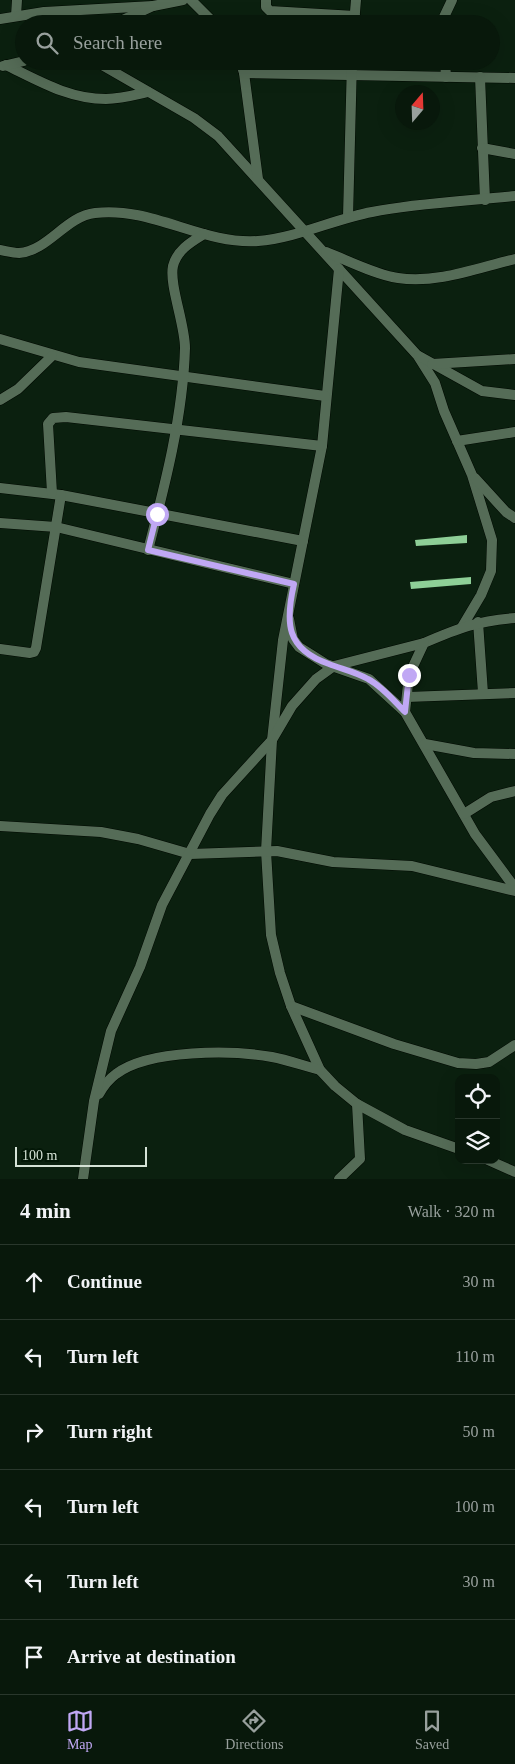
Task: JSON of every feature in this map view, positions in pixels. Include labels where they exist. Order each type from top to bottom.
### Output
[{"type":"street","points":[[16,15],[17,0]]},
{"type":"street","points":[[23,15],[44,12],[153,6],[183,0]]},
{"type":"street","points":[[191,0],[206,15]]},
{"type":"street","points":[[266,0],[266,7],[270,11],[308,15]]},
{"type":"street","points":[[355,15],[356,0]]},
{"type":"street","points":[[445,15],[452,0]]},
{"type":"street","points":[[134,15],[153,6]]},
{"type":"street","points":[[0,19],[15,16]]},
{"type":"street","points":[[3,66],[62,92],[83,98],[108,99],[148,92]]},
{"type":"street","points":[[110,70],[194,118],[218,136],[418,356],[435,383],[472,475],[492,540],[491,571],[481,595],[462,627]]},
{"type":"street","points":[[243,70],[258,180]]},
{"type":"street","points":[[348,217],[352,70]]},
{"type":"street","points":[[446,70],[446,77]]},
{"type":"street","points":[[244,73],[515,78]]},
{"type":"street","points":[[480,78],[485,200]]},
{"type":"street","points":[[482,148],[515,154]]},
{"type":"street","points":[[0,250],[20,253],[41,245],[72,222],[93,213],[114,212],[144,216],[228,241],[259,241],[304,232],[372,211],[515,196]]},
{"type":"street","points":[[148,550],[175,431],[183,375],[185,334],[174,282],[173,266],[183,247],[204,234]]},
{"type":"street","points":[[322,251],[396,278],[414,280],[434,279],[515,259]]},
{"type":"street","points":[[339,269],[325,396],[322,446],[288,613],[272,740],[266,851],[271,935],[280,973],[320,1070],[335,1086],[357,1104],[405,1130],[455,1149]]},
{"type":"street","points":[[0,339],[52,356],[118,368],[183,375],[325,396]]},
{"type":"street","points":[[0,400],[18,389],[52,356]]},
{"type":"street","points":[[418,356],[482,391],[515,395]]},
{"type":"street","points":[[432,364],[515,360]]},
{"type":"street","points":[[0,649],[30,653],[34,652],[36,648],[56,527],[56,494],[48,424],[53,418],[322,446]]},
{"type":"street","points":[[457,441],[515,432]]},
{"type":"street","points":[[472,475],[506,512],[515,518]]},
{"type":"street","points":[[0,488],[56,494],[304,541]]},
{"type":"street","points":[[0,523],[56,527],[294,584]]},
{"type":"street","points":[[288,613],[293,639],[299,647],[334,666],[369,679],[405,712],[475,834],[515,889]]},
{"type":"street","points":[[83,1179],[94,1101],[111,1031],[140,966],[162,905],[222,795],[272,740],[292,706],[316,679],[334,666],[424,643],[478,622],[515,618]]},
{"type":"street","points":[[478,622],[483,693]]},
{"type":"street","points":[[405,712],[409,675],[424,643]]},
{"type":"street","points":[[406,697],[515,692]]},
{"type":"street","points":[[425,744],[474,753],[515,754]]},
{"type":"street","points":[[464,814],[491,797],[515,791]]},
{"type":"street","points":[[0,826],[100,832],[138,839],[190,854],[266,851],[333,862],[412,866],[515,889]]},
{"type":"street","points":[[292,1006],[394,1044],[458,1063],[476,1064],[489,1062],[515,1045]]},
{"type":"street","points":[[94,1101],[104,1086],[116,1074],[138,1063],[173,1056],[240,1053],[272,1057],[320,1070]]},
{"type":"street","points":[[339,1179],[360,1159],[357,1104]]},
{"type":"street","points":[[497,1164],[515,1172]]},
{"type":"building","points":[[467,535],[467,543],[416,546],[415,540]]},
{"type":"building","points":[[471,577],[471,584],[411,589],[410,582]]},
{"type":"route","points":[[157,514],[148,550],[294,584],[288,613],[293,639],[299,647],[326,664],[369,679],[386,692],[405,712],[409,675]]}]
